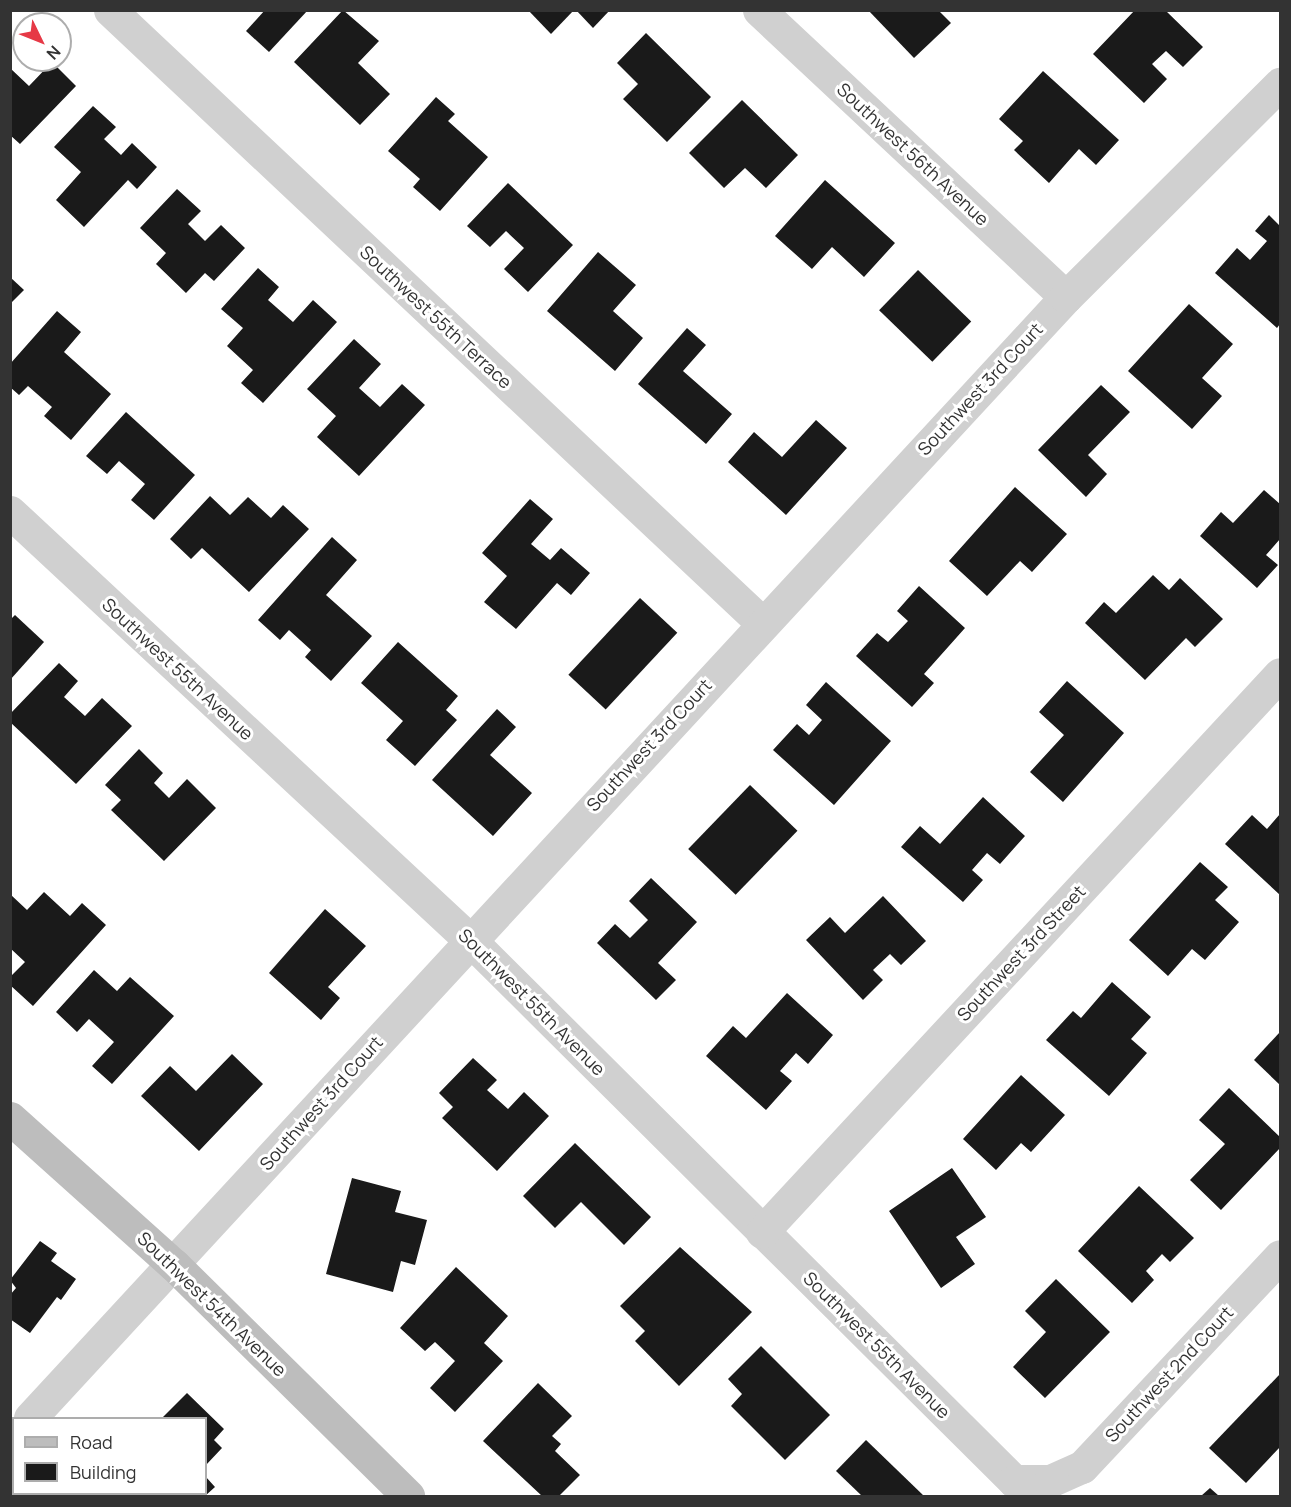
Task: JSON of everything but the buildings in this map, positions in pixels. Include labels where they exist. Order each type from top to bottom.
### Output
[{"type":"street","name":"Southwest 55th Terrace","points":[[110,10],[762,623]]},
{"type":"street","name":"Southwest 56th Avenue","points":[[759,10],[1066,297]]},
{"type":"street","name":"Southwest 3rd Court","points":[[32,1417],[762,623],[1066,297],[1281,84]]},
{"type":"street","name":"Southwest 55th Avenue","points":[[10,512],[470,940],[1014,1481],[1050,1481]]},
{"type":"street","name":"Southwest 3rd Street","points":[[762,1232],[1281,674]]},
{"type":"street","name":"Southwest 54th Avenue","points":[[10,1118],[174,1265],[408,1497]]},
{"type":"street","name":"Southwest 2nd Court","points":[[1050,1481],[1083,1467],[1281,1256]]}]
